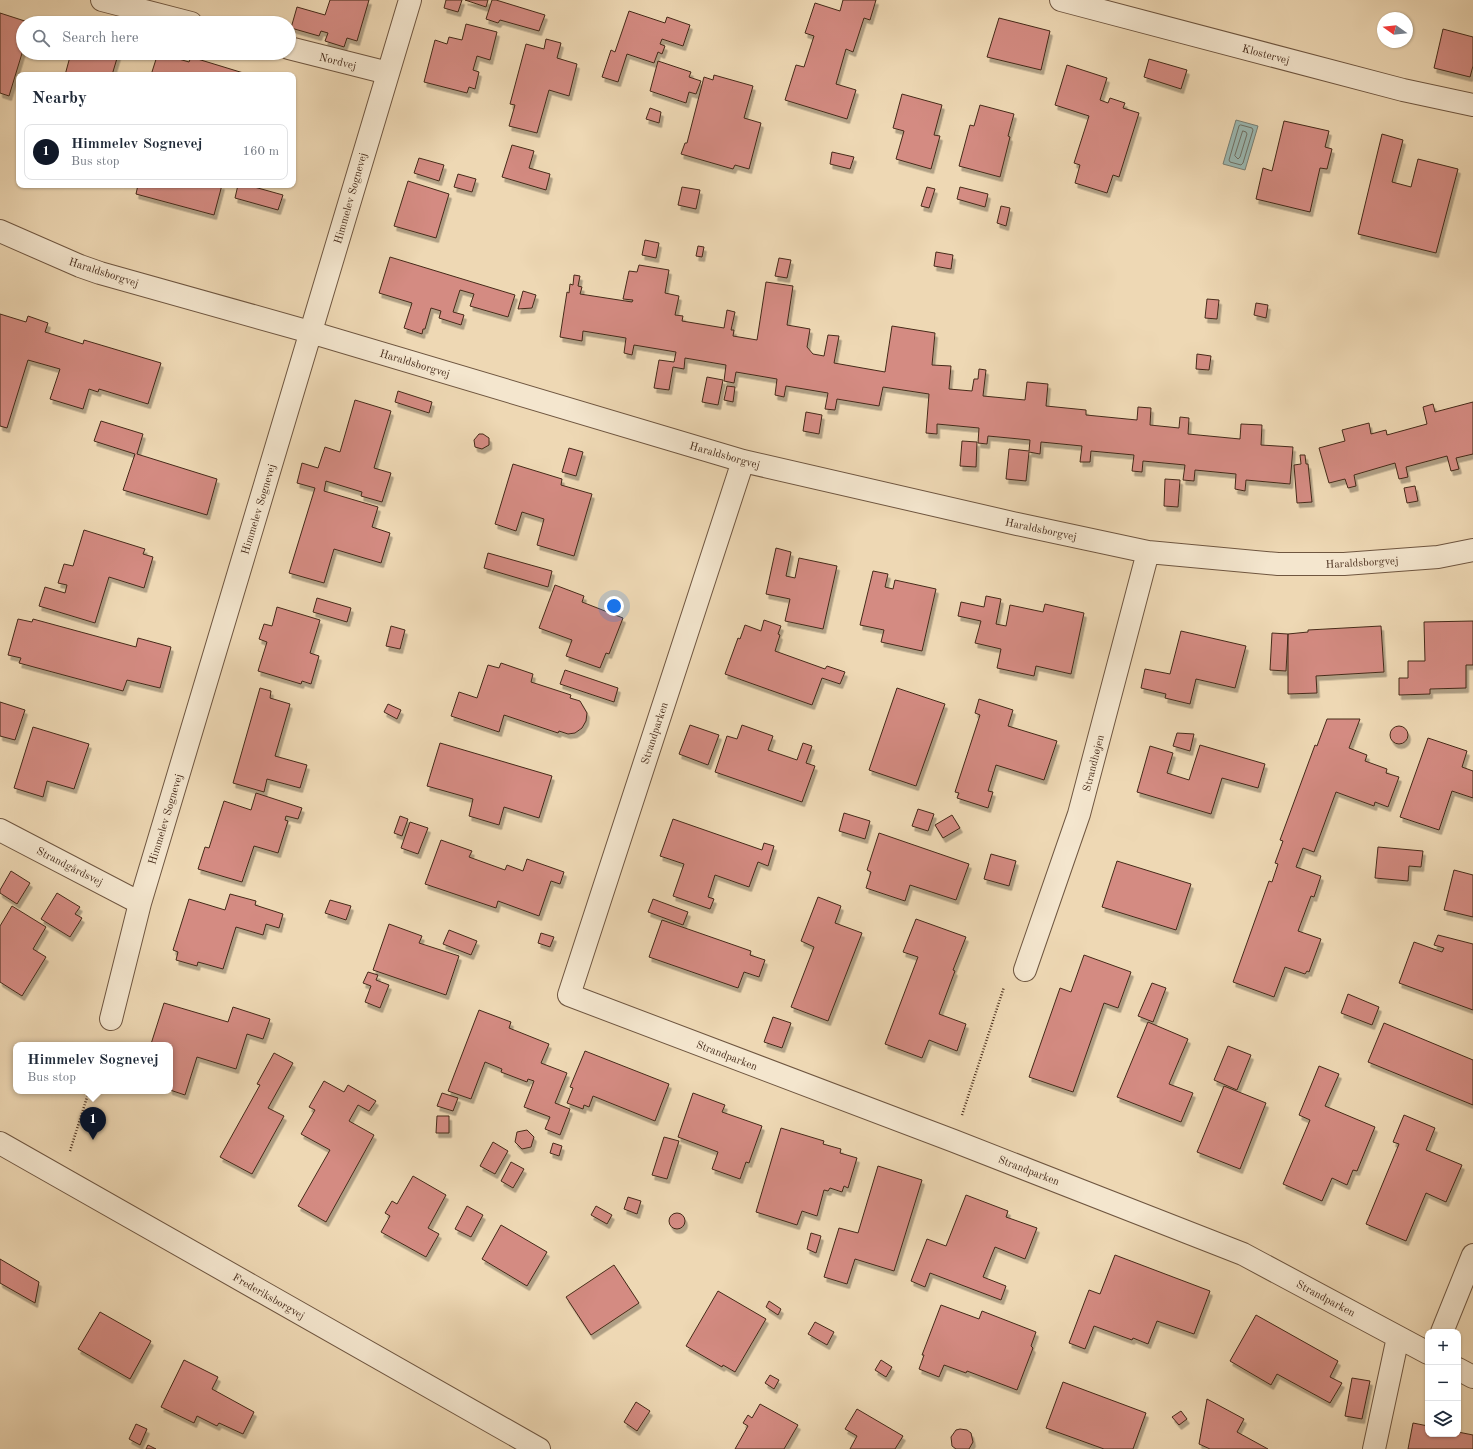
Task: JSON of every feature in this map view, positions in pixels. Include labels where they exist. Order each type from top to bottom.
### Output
[{"type":"street","points":[[102,0],[164,16]]},
{"type":"street","name":"Himmelev Sognevej","points":[[111,1019],[140,903],[410,0]]},
{"type":"street","name":"Klostervej","points":[[1061,0],[1403,90],[1473,105]]},
{"type":"street","name":"Nordvej","points":[[296,50],[388,73]]},
{"type":"street","name":"Haraldsborgvej","points":[[0,231],[80,266],[100,273],[310,332],[743,461],[1018,524],[1148,552],[1278,564],[1344,564],[1438,557],[1473,550]]},
{"type":"street","name":"Strandparken","points":[[743,461],[569,995],[954,1141],[1243,1254],[1425,1351]]},
{"type":"street","name":"Strandhøjen","points":[[1025,970],[1079,814],[1148,552]]},
{"type":"street","name":"Strandgårdsvej","points":[[0,830],[140,903]]},
{"type":"street","name":"Frederiksborgvej","points":[[0,1143],[539,1449]]},
{"type":"street","points":[[1443,1329],[1473,1255]]},
{"type":"street","points":[[1374,1449],[1398,1337]]},
{"type":"street","points":[[1461,1371],[1473,1377]]},
{"type":"path","points":[[954,1141],[1008,976],[1025,970]]},
{"type":"path","points":[[61,1178],[88,1094]]},
{"type":"water","points":[[1236,120],[1258,126],[1245,170],[1223,164]]},
{"type":"building","points":[[330,0],[369,0],[357,41],[347,38],[344,47],[325,41],[328,33],[321,31],[319,36],[296,29],[296,16],[294,16],[297,7],[325,15]]},
{"type":"building","points":[[446,0],[462,0],[458,12],[444,8]]},
{"type":"building","points":[[465,0],[488,0],[486,7]]},
{"type":"building","points":[[492,0],[545,15],[539,31],[500,20],[498,23],[486,19]]},
{"type":"building","points":[[843,0],[876,0],[870,20],[864,18],[853,52],[846,49],[836,84],[856,90],[847,119],[785,100],[796,65],[804,67],[814,36],[805,33],[815,3],[840,11]]},
{"type":"building","points":[[629,11],[665,23],[667,17],[690,25],[683,46],[662,39],[660,44],[665,46],[662,54],[658,52],[654,63],[627,54],[618,82],[602,77],[611,50],[615,52]]},
{"type":"building","points":[[0,13],[16,18],[16,60],[20,60],[9,96],[0,93]]},
{"type":"building","points":[[999,18],[1050,31],[1041,70],[987,57]]},
{"type":"building","points":[[466,24],[497,32],[490,60],[477,56],[473,70],[479,72],[475,89],[469,87],[467,93],[424,82],[435,40],[447,44],[449,37],[462,40]]},
{"type":"building","points":[[1443,29],[1473,37],[1473,66],[1470,77],[1434,68]]},
{"type":"building","points":[[546,39],[561,43],[557,58],[577,64],[569,96],[549,90],[537,133],[509,126],[515,105],[510,104],[526,44],[544,49]]},
{"type":"building","points":[[1149,59],[1187,70],[1181,89],[1144,77]]},
{"type":"building","points":[[69,60],[116,60],[113,72],[66,72]]},
{"type":"building","points":[[156,60],[182,60],[189,62],[190,60],[201,60],[240,72],[152,72]]},
{"type":"building","points":[[658,61],[691,72],[689,77],[701,81],[696,94],[689,92],[686,103],[650,91]]},
{"type":"building","points":[[1067,65],[1107,78],[1100,100],[1108,103],[1110,98],[1125,103],[1123,108],[1139,113],[1119,177],[1113,175],[1107,193],[1075,183],[1080,165],[1074,163],[1089,116],[1055,105]]},
{"type":"building","points":[[714,75],[753,86],[744,118],[761,123],[749,169],[735,165],[733,169],[681,154],[685,143],[687,143],[704,77],[713,80]]},
{"type":"building","points":[[902,94],[942,105],[934,135],[940,136],[931,169],[896,159],[904,131],[893,128]]},
{"type":"building","points":[[980,105],[1014,114],[1000,177],[959,166],[970,125],[974,126]]},
{"type":"building","points":[[650,108],[661,112],[659,123],[646,119]]},
{"type":"building","points":[[1284,121],[1329,131],[1325,147],[1332,149],[1327,169],[1320,168],[1310,212],[1256,199],[1263,168],[1272,171]]},
{"type":"building","points":[[1382,134],[1403,140],[1392,182],[1411,187],[1418,159],[1458,169],[1436,253],[1358,234]]},
{"type":"building","points":[[512,145],[534,151],[529,168],[550,174],[546,190],[502,177]]},
{"type":"building","points":[[832,152],[854,157],[850,169],[830,164]]},
{"type":"building","points":[[419,158],[444,165],[439,181],[414,173]]},
{"type":"building","points":[[458,174],[476,179],[472,192],[454,187]]},
{"type":"building","points":[[408,181],[449,194],[436,238],[394,226]]},
{"type":"building","points":[[682,187],[700,190],[696,209],[678,205]]},
{"type":"building","points":[[927,187],[935,189],[929,208],[921,206]]},
{"type":"building","points":[[960,187],[988,194],[985,207],[957,199]]},
{"type":"building","points":[[137,188],[221,188],[214,215],[136,194]]},
{"type":"building","points":[[237,188],[258,188],[283,195],[278,210],[235,198]]},
{"type":"building","points":[[1001,206],[1010,208],[1006,226],[997,223]]},
{"type":"building","points":[[645,240],[659,243],[656,258],[642,255]]},
{"type":"building","points":[[698,246],[704,247],[702,257],[696,256]]},
{"type":"building","points":[[936,252],[953,255],[951,269],[934,266]]},
{"type":"building","points":[[390,257],[515,295],[508,317],[470,306],[474,294],[460,290],[453,312],[464,315],[461,325],[439,318],[441,311],[431,308],[422,334],[404,328],[412,303],[379,293]]},
{"type":"building","points":[[779,258],[791,260],[787,278],[775,276]]},
{"type":"building","points":[[639,265],[669,270],[665,293],[679,296],[675,315],[683,316],[682,321],[724,328],[727,310],[735,312],[731,330],[734,330],[733,336],[757,340],[766,282],[793,286],[787,325],[810,329],[807,347],[813,354],[824,356],[828,335],[839,336],[834,363],[885,372],[892,326],[935,333],[932,365],[951,366],[949,389],[972,391],[974,379],[978,379],[979,369],[986,370],[983,396],[1025,400],[1027,382],[1048,384],[1046,406],[1086,410],[1086,415],[1137,420],[1138,407],[1151,408],[1150,425],[1179,428],[1180,417],[1189,418],[1188,434],[1240,439],[1241,424],[1262,425],[1261,445],[1293,447],[1290,484],[1246,480],[1245,491],[1235,489],[1236,474],[1195,470],[1194,481],[1183,480],[1185,465],[1143,461],[1142,472],[1132,471],[1134,455],[1091,451],[1090,462],[1080,462],[1082,446],[1041,442],[1040,454],[1029,452],[1026,481],[1006,479],[1009,449],[1029,451],[1030,440],[988,436],[987,444],[978,443],[979,428],[937,424],[937,434],[926,433],[929,394],[883,387],[879,406],[837,399],[835,410],[825,409],[828,393],[786,386],[784,397],[775,395],[777,379],[736,372],[734,383],[724,381],[726,365],[685,358],[684,369],[673,367],[669,390],[654,388],[659,360],[674,362],[676,352],[634,345],[632,355],[624,353],[626,338],[583,331],[582,341],[560,337],[567,292],[569,293],[570,284],[573,285],[574,275],[580,276],[578,286],[582,287],[580,294],[632,302],[633,300],[623,299],[629,271],[637,272]]},
{"type":"building","points":[[523,291],[536,295],[532,308],[518,309]]},
{"type":"building","points":[[1207,299],[1219,300],[1217,319],[1205,318]]},
{"type":"building","points":[[1256,303],[1268,305],[1266,318],[1254,315]]},
{"type":"building","points":[[0,314],[26,322],[28,316],[48,323],[45,332],[83,344],[84,340],[161,363],[148,404],[99,389],[98,392],[89,389],[83,409],[50,399],[60,369],[28,360],[7,428],[0,426]]},
{"type":"building","points":[[1197,354],[1211,356],[1209,370],[1196,369]]},
{"type":"building","points":[[707,377],[723,380],[718,405],[702,402]]},
{"type":"building","points":[[727,386],[735,387],[733,402],[724,400]]},
{"type":"building","points":[[398,391],[432,402],[429,413],[395,402]]},
{"type":"building","points":[[355,400],[391,411],[374,468],[391,473],[382,502],[361,496],[362,492],[326,481],[324,491],[378,507],[372,527],[390,533],[381,563],[334,549],[324,583],[289,573],[315,488],[297,483],[302,463],[318,468],[325,447],[340,452]]},
{"type":"building","points":[[1473,402],[1473,454],[1456,458],[1459,469],[1451,471],[1447,456],[1406,467],[1408,477],[1399,479],[1395,463],[1354,475],[1356,486],[1348,488],[1345,479],[1329,483],[1319,448],[1345,441],[1342,430],[1369,423],[1371,434],[1386,430],[1387,435],[1427,424],[1423,407],[1433,404],[1435,412]]},
{"type":"building","points":[[806,412],[822,415],[819,434],[803,431]]},
{"type":"building","points":[[101,421],[143,434],[137,454],[217,479],[207,515],[123,490],[135,454],[94,441]]},
{"type":"building","points":[[479,434],[483,434],[489,438],[489,445],[482,449],[475,447],[474,440]]},
{"type":"building","points":[[962,441],[977,442],[976,467],[960,466]]},
{"type":"building","points":[[569,448],[583,452],[576,476],[562,472]]},
{"type":"building","points":[[1300,455],[1305,455],[1306,464],[1308,464],[1312,502],[1297,503],[1294,465],[1301,464]]},
{"type":"building","points":[[513,464],[562,479],[561,485],[592,494],[574,556],[537,545],[544,519],[522,512],[516,531],[495,524]]},
{"type":"building","points":[[1165,479],[1180,480],[1178,507],[1164,506]]},
{"type":"building","points":[[1415,486],[1418,501],[1407,503],[1404,488]]},
{"type":"building","points":[[84,530],[145,549],[143,554],[153,557],[144,588],[109,577],[95,623],[39,606],[45,587],[65,593],[67,585],[58,583],[64,564],[73,566]]},
{"type":"building","points":[[776,548],[791,552],[786,576],[795,578],[799,558],[837,566],[823,629],[785,621],[790,599],[766,594]]},
{"type":"building","points":[[488,553],[552,571],[548,587],[484,568]]},
{"type":"building","points":[[873,571],[888,574],[885,587],[893,589],[895,580],[936,589],[922,651],[881,642],[884,630],[860,625]]},
{"type":"building","points":[[555,585],[584,596],[582,602],[623,618],[609,654],[606,653],[600,668],[566,656],[572,640],[539,628]]},
{"type":"building","points":[[986,596],[1001,599],[996,624],[1006,626],[1010,605],[1043,612],[1045,604],[1084,613],[1071,674],[1036,666],[1034,676],[997,668],[1001,649],[975,643],[981,621],[958,616],[961,602],[984,607]]},
{"type":"building","points":[[317,598],[351,608],[347,622],[313,612]]},
{"type":"building","points":[[277,607],[320,620],[310,653],[319,656],[311,684],[302,681],[301,684],[258,671],[267,642],[259,639],[264,624],[272,626]]},
{"type":"building","points":[[18,619],[32,622],[33,619],[136,647],[138,638],[171,647],[160,688],[127,680],[123,691],[19,663],[21,658],[8,655]]},
{"type":"building","points":[[764,620],[781,626],[775,651],[825,669],[827,666],[845,672],[840,684],[822,678],[812,705],[725,674],[738,638],[740,639],[745,625],[761,631]]},
{"type":"building","points":[[1473,621],[1473,665],[1466,665],[1466,688],[1430,689],[1430,694],[1399,695],[1399,678],[1408,678],[1408,661],[1425,661],[1424,622]]},
{"type":"building","points":[[391,626],[405,630],[400,649],[386,646]]},
{"type":"building","points":[[1381,626],[1384,672],[1316,676],[1317,693],[1288,694],[1288,634],[1308,632],[1308,630]]},
{"type":"building","points":[[1181,631],[1246,646],[1235,688],[1196,679],[1190,704],[1165,698],[1166,694],[1141,688],[1145,669],[1170,674]]},
{"type":"building","points":[[1272,633],[1288,634],[1286,671],[1270,670]]},
{"type":"building","points":[[501,663],[533,674],[531,682],[571,695],[570,698],[580,701],[587,713],[586,721],[582,728],[575,733],[568,734],[559,731],[558,733],[504,715],[499,732],[451,716],[459,692],[477,698],[488,665],[499,668]]},
{"type":"building","points":[[565,670],[618,688],[614,702],[560,684]]},
{"type":"building","points":[[260,688],[271,691],[270,698],[290,704],[275,756],[307,765],[300,788],[267,779],[264,792],[233,783]]},
{"type":"building","points":[[897,688],[945,704],[916,786],[869,770]]},
{"type":"building","points":[[979,699],[1013,710],[1008,726],[1057,741],[1044,780],[996,765],[988,791],[993,792],[988,808],[957,798],[959,793],[955,792],[980,715],[975,713]]},
{"type":"building","points":[[0,702],[25,710],[15,740],[0,736]]},
{"type":"building","points":[[388,704],[401,710],[397,719],[384,712]]},
{"type":"building","points":[[1327,719],[1360,719],[1349,748],[1367,755],[1365,761],[1387,769],[1386,773],[1399,777],[1388,807],[1375,802],[1374,806],[1336,792],[1314,852],[1303,848],[1296,867],[1321,876],[1314,897],[1311,896],[1298,931],[1321,939],[1309,972],[1307,971],[1305,974],[1285,967],[1274,997],[1233,982],[1269,881],[1272,882],[1278,864],[1275,863],[1283,841],[1280,840],[1315,745],[1317,746]]},
{"type":"building","points":[[690,725],[719,735],[708,765],[679,754]]},
{"type":"building","points":[[742,725],[773,736],[768,750],[797,760],[803,743],[812,746],[806,763],[815,766],[802,802],[715,772],[727,736],[737,739]]},
{"type":"building","points":[[1399,726],[1405,729],[1408,735],[1405,741],[1399,744],[1393,741],[1390,735],[1393,729]]},
{"type":"building","points":[[33,727],[89,744],[74,789],[47,781],[43,797],[14,788]]},
{"type":"building","points":[[1177,733],[1194,734],[1190,751],[1173,746]]},
{"type":"building","points":[[1428,738],[1467,751],[1462,767],[1473,771],[1473,798],[1452,791],[1439,830],[1400,817]]},
{"type":"building","points":[[440,743],[552,776],[539,818],[504,807],[499,825],[469,816],[473,799],[427,786]]},
{"type":"building","points":[[1200,745],[1265,764],[1258,788],[1222,778],[1211,814],[1137,792],[1150,746],[1173,753],[1167,773],[1189,780]]},
{"type":"building","points":[[256,793],[302,808],[298,819],[286,816],[285,820],[288,821],[278,853],[254,846],[242,882],[198,869],[205,847],[209,848],[224,801],[251,810]]},
{"type":"building","points":[[918,809],[934,814],[928,831],[912,826]]},
{"type":"building","points":[[844,813],[870,821],[865,839],[839,831]]},
{"type":"building","points":[[952,815],[960,828],[943,838],[935,825]]},
{"type":"building","points":[[400,816],[408,819],[402,836],[394,833]]},
{"type":"building","points":[[673,819],[762,850],[764,843],[774,846],[768,866],[758,862],[749,887],[715,875],[708,897],[714,899],[710,909],[673,896],[684,864],[660,856]]},
{"type":"building","points":[[410,822],[428,828],[418,854],[401,848]]},
{"type":"building","points":[[879,833],[969,864],[956,900],[910,885],[905,901],[866,888],[871,872],[867,870]]},
{"type":"building","points":[[441,840],[472,851],[469,857],[505,870],[507,865],[523,871],[527,859],[564,872],[560,884],[551,881],[539,916],[498,901],[496,908],[425,884]]},
{"type":"building","points":[[1378,847],[1423,851],[1421,867],[1409,866],[1408,881],[1375,878]]},
{"type":"building","points":[[991,854],[1016,861],[1009,886],[984,879]]},
{"type":"building","points":[[1117,861],[1191,884],[1176,930],[1102,907]]},
{"type":"building","points":[[1454,870],[1473,875],[1473,917],[1444,910]]},
{"type":"building","points":[[11,871],[30,883],[17,904],[0,893],[0,890]]},
{"type":"building","points":[[57,893],[80,907],[75,914],[82,918],[70,937],[41,919]]},
{"type":"building","points":[[230,894],[256,901],[255,905],[283,914],[279,928],[266,924],[263,935],[236,927],[223,969],[198,962],[197,966],[176,960],[178,952],[173,950],[189,899],[225,910]]},
{"type":"building","points":[[818,897],[841,906],[835,923],[862,933],[828,1021],[791,1007],[814,947],[801,941]]},
{"type":"building","points":[[653,899],[688,912],[683,925],[648,912]]},
{"type":"building","points":[[330,900],[351,906],[346,920],[325,913]]},
{"type":"building","points":[[12,906],[46,927],[33,949],[46,957],[22,996],[0,982],[0,926]]},
{"type":"building","points":[[916,919],[966,937],[953,970],[955,971],[939,1014],[966,1024],[957,1051],[929,1040],[922,1058],[885,1044],[918,957],[903,952]]},
{"type":"building","points":[[662,920],[751,951],[750,955],[765,960],[759,977],[744,972],[738,988],[649,957]]},
{"type":"building","points":[[389,924],[422,936],[419,943],[459,956],[446,995],[373,970]]},
{"type":"building","points":[[449,930],[477,941],[471,955],[443,944]]},
{"type":"building","points":[[541,933],[554,937],[550,947],[538,943]]},
{"type":"building","points":[[1438,935],[1473,944],[1473,1010],[1399,983],[1414,942],[1442,952],[1444,948],[1434,945]]},
{"type":"building","points":[[1084,955],[1131,972],[1118,1008],[1104,1003],[1073,1092],[1029,1077],[1060,988],[1071,992]]},
{"type":"building","points":[[368,972],[378,975],[376,980],[389,985],[380,1008],[365,1002],[371,986],[363,983]]},
{"type":"building","points":[[1152,983],[1166,988],[1153,1022],[1138,1016]]},
{"type":"building","points":[[1348,994],[1379,1007],[1372,1025],[1341,1013]]},
{"type":"building","points":[[164,1003],[228,1022],[233,1007],[270,1019],[263,1039],[247,1034],[236,1069],[197,1057],[185,1095],[173,1091],[173,1042],[152,1042]]},
{"type":"building","points":[[479,1010],[511,1022],[509,1028],[549,1044],[541,1063],[567,1073],[555,1103],[570,1109],[560,1135],[545,1129],[550,1117],[524,1107],[534,1081],[528,1079],[527,1082],[501,1072],[502,1069],[485,1062],[471,1099],[448,1091]]},
{"type":"building","points":[[773,1017],[791,1023],[782,1048],[764,1042]]},
{"type":"building","points":[[1148,1022],[1188,1039],[1169,1084],[1193,1093],[1181,1122],[1117,1097]]},
{"type":"building","points":[[1384,1023],[1473,1060],[1473,1105],[1368,1062]]},
{"type":"building","points":[[1228,1046],[1251,1055],[1237,1090],[1214,1080]]},
{"type":"building","points":[[585,1051],[669,1084],[655,1121],[593,1096],[589,1107],[584,1105],[583,1109],[567,1103],[573,1088],[570,1087]]},
{"type":"building","points":[[274,1053],[293,1063],[268,1108],[284,1116],[252,1174],[220,1157],[260,1085],[257,1084]]},
{"type":"building","points":[[1319,1066],[1339,1074],[1325,1106],[1375,1127],[1357,1171],[1353,1170],[1347,1185],[1332,1178],[1322,1201],[1283,1184],[1310,1120],[1299,1115]]},
{"type":"building","points":[[324,1081],[344,1092],[348,1085],[376,1101],[369,1111],[358,1105],[349,1121],[374,1135],[326,1222],[298,1206],[330,1150],[301,1134],[315,1110],[309,1107]]},
{"type":"building","points":[[1224,1086],[1266,1103],[1240,1169],[1197,1152]]},
{"type":"building","points":[[442,1093],[458,1098],[453,1111],[437,1106]]},
{"type":"building","points":[[693,1093],[725,1105],[722,1112],[762,1126],[749,1163],[746,1162],[740,1179],[712,1169],[718,1152],[678,1137]]},
{"type":"building","points":[[1404,1115],[1435,1128],[1426,1150],[1462,1165],[1446,1202],[1426,1193],[1406,1241],[1366,1224],[1399,1144],[1393,1142]]},
{"type":"building","points":[[437,1116],[449,1116],[449,1133],[436,1133]]},
{"type":"building","points":[[781,1128],[824,1141],[823,1144],[841,1149],[840,1153],[857,1158],[848,1188],[844,1186],[842,1192],[830,1188],[828,1191],[824,1190],[817,1216],[802,1211],[797,1225],[756,1212]]},
{"type":"building","points":[[527,1130],[534,1137],[531,1147],[522,1149],[515,1142],[517,1132]]},
{"type":"building","points":[[664,1137],[679,1141],[667,1179],[652,1175]]},
{"type":"building","points":[[493,1142],[508,1151],[495,1174],[480,1166]]},
{"type":"building","points":[[553,1143],[562,1146],[559,1156],[550,1153]]},
{"type":"building","points":[[511,1162],[524,1169],[513,1188],[501,1181]]},
{"type":"building","points":[[878,1166],[922,1180],[894,1271],[855,1259],[847,1284],[824,1277],[839,1228],[858,1233]]},
{"type":"building","points":[[413,1176],[446,1195],[428,1228],[439,1234],[426,1257],[381,1232],[390,1216],[385,1213],[392,1201],[397,1204]]},
{"type":"building","points":[[966,1195],[1008,1211],[1006,1217],[1037,1228],[1025,1259],[995,1247],[983,1277],[1006,1286],[1001,1300],[930,1273],[925,1287],[911,1281],[927,1239],[946,1246]]},
{"type":"building","points":[[628,1197],[641,1201],[637,1214],[624,1209]]},
{"type":"building","points":[[467,1206],[483,1215],[471,1237],[455,1229]]},
{"type":"building","points":[[596,1206],[612,1215],[607,1224],[591,1215]]},
{"type":"building","points":[[674,1213],[680,1213],[685,1218],[683,1227],[680,1229],[674,1229],[669,1224],[669,1218]]},
{"type":"building","points":[[501,1225],[547,1252],[527,1286],[482,1259]]},
{"type":"building","points":[[811,1233],[821,1236],[816,1253],[807,1249]]},
{"type":"building","points":[[1115,1255],[1210,1291],[1194,1334],[1157,1321],[1148,1344],[1133,1338],[1132,1340],[1094,1326],[1085,1349],[1069,1343],[1089,1290],[1100,1294]]},
{"type":"building","points":[[0,1259],[39,1282],[35,1303],[0,1283]]},
{"type":"building","points":[[614,1265],[639,1303],[591,1335],[566,1297]]},
{"type":"building","points":[[718,1291],[766,1319],[735,1372],[723,1365],[722,1367],[686,1346]]},
{"type":"building","points":[[769,1301],[781,1309],[778,1315],[766,1307]]},
{"type":"building","points":[[941,1305],[979,1319],[982,1311],[1036,1332],[1031,1346],[1033,1348],[1017,1390],[967,1371],[966,1373],[944,1365],[939,1377],[919,1369],[924,1355],[922,1355]]},
{"type":"building","points":[[100,1312],[151,1341],[130,1379],[78,1349]]},
{"type":"building","points":[[1256,1315],[1338,1361],[1330,1377],[1342,1383],[1330,1403],[1277,1374],[1271,1385],[1230,1361]]},
{"type":"building","points":[[815,1322],[834,1332],[827,1345],[808,1334]]},
{"type":"building","points":[[184,1360],[218,1377],[212,1389],[254,1412],[243,1434],[219,1423],[217,1426],[197,1416],[194,1423],[161,1407]]},
{"type":"building","points":[[881,1360],[892,1367],[886,1377],[875,1370]]},
{"type":"building","points":[[770,1375],[779,1380],[774,1389],[765,1383]]},
{"type":"building","points":[[1352,1378],[1370,1381],[1362,1419],[1345,1416]]},
{"type":"building","points":[[1063,1382],[1146,1413],[1133,1449],[1104,1449],[1046,1428]]},
{"type":"building","points":[[1207,1399],[1244,1419],[1237,1432],[1268,1449],[1210,1449],[1199,1444]]},
{"type":"building","points":[[636,1402],[650,1411],[637,1431],[624,1422]]},
{"type":"building","points":[[760,1404],[798,1425],[784,1449],[735,1449],[748,1426],[743,1423],[748,1415],[752,1418]]},
{"type":"building","points":[[857,1409],[903,1436],[895,1449],[850,1449],[857,1436],[845,1429]]},
{"type":"building","points":[[1181,1411],[1187,1419],[1179,1425],[1172,1417]]},
{"type":"building","points":[[1413,1423],[1425,1425],[1425,1437],[1461,1437],[1461,1433],[1473,1435],[1473,1449],[1408,1449]]},
{"type":"building","points":[[136,1424],[147,1429],[140,1445],[129,1439]]},
{"type":"building","points":[[956,1430],[967,1430],[971,1433],[973,1442],[969,1449],[956,1449],[952,1446],[951,1437]]},
{"type":"building","points":[[148,1445],[156,1449],[146,1449]]},
{"type":"place","name":"Himmelev Sognevej","points":[[93,1140]]}]
